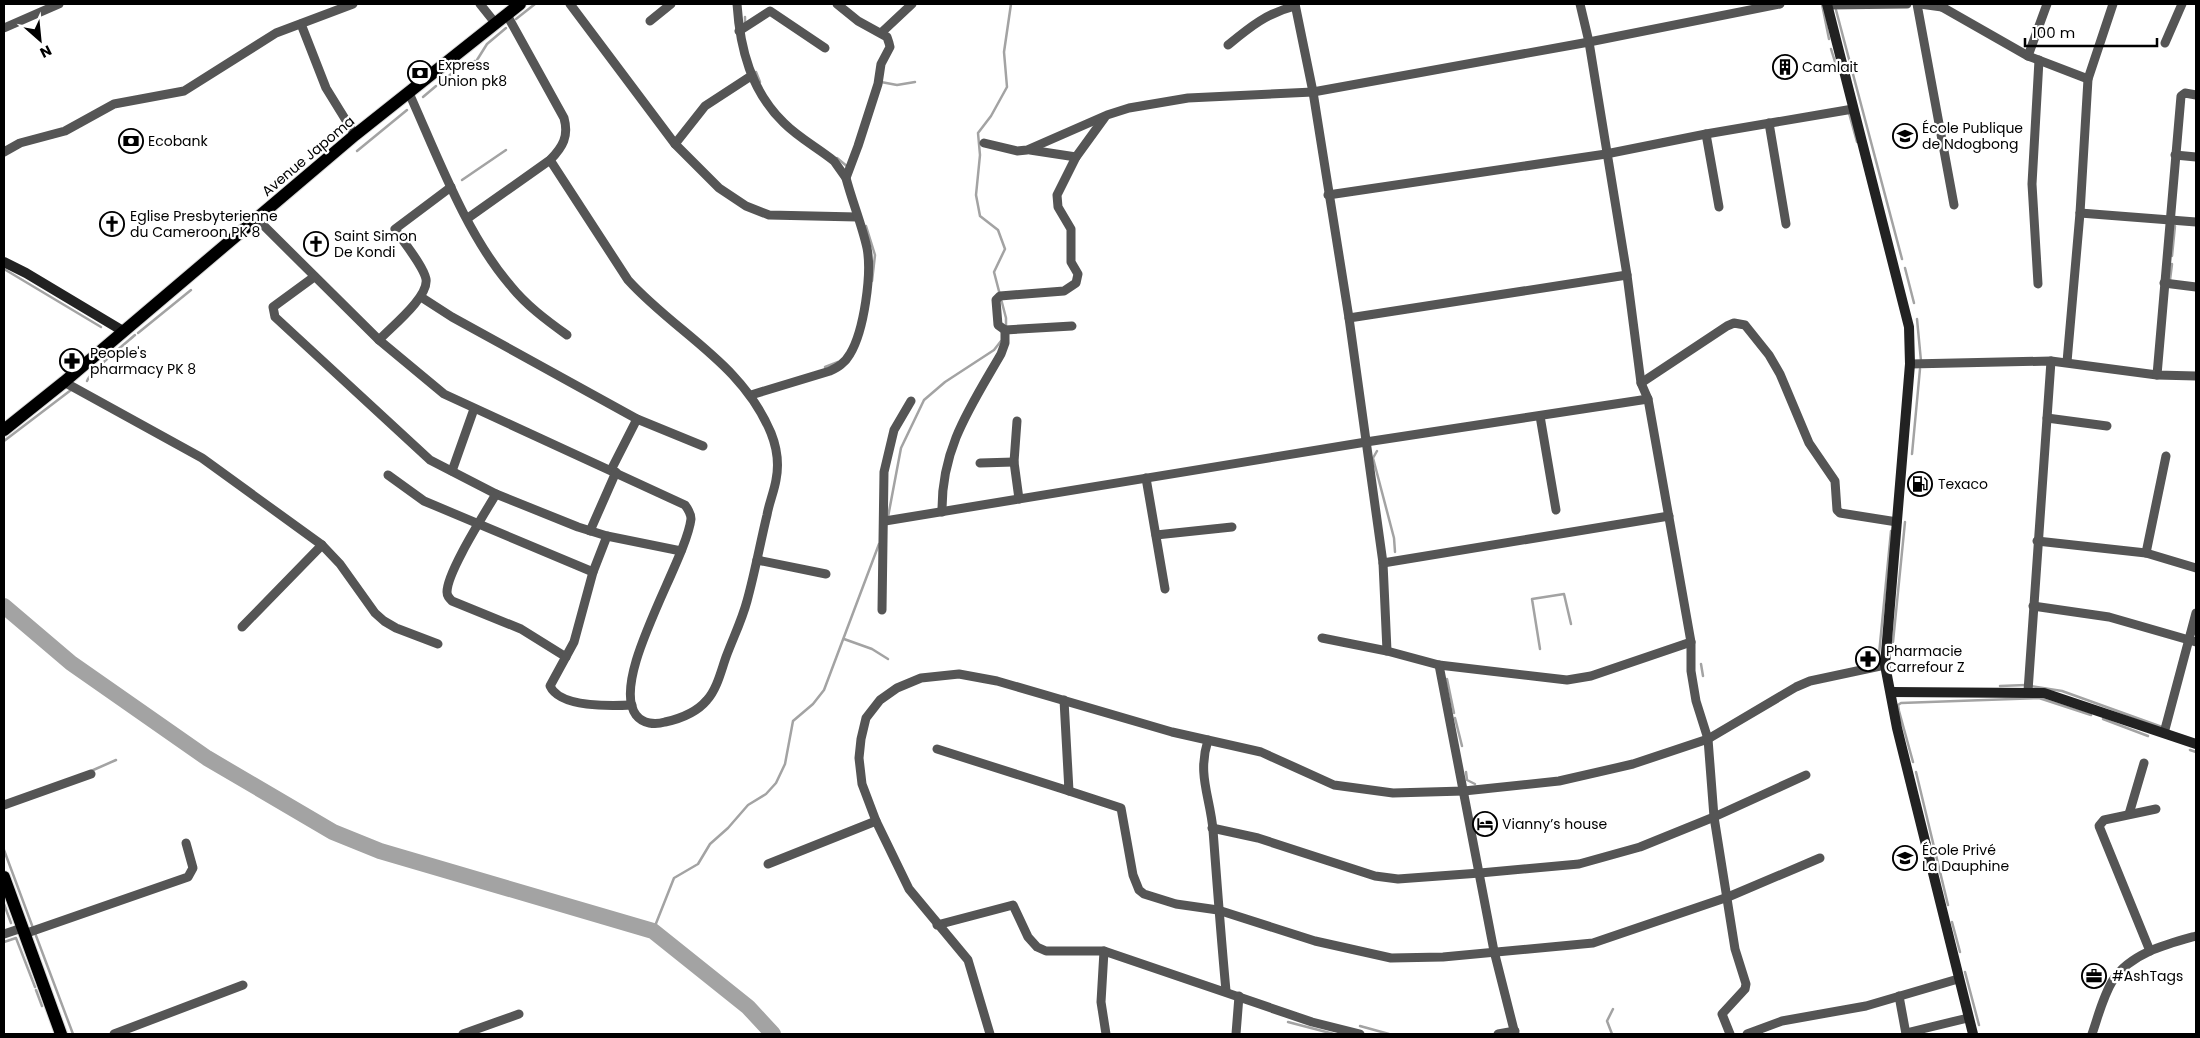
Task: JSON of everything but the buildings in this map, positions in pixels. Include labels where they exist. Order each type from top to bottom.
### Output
[{"type":"main road","name":"Avenue Japoma","points":[[4,430],[64,382],[355,136],[520,4]]},
{"type":"main road","points":[[1827,4],[1907,314],[1911,348],[1910,364],[1885,665],[1972,1034]]},
{"type":"main road","points":[[4,262],[26,273],[123,332]]},
{"type":"main road","points":[[1891,692],[2028,691],[2061,697],[2196,744]]},
{"type":"main road","points":[[4,877],[61,1034]]},
{"type":"street","points":[[4,28],[59,4]]},
{"type":"street","points":[[4,152],[20,143],[66,131],[114,104],[184,91],[276,32],[353,4]]},
{"type":"street","points":[[480,4],[496,24]]},
{"type":"street","points":[[570,4],[675,144],[719,188],[746,206],[776,216],[856,217]]},
{"type":"street","points":[[650,21],[671,4]]},
{"type":"street","points":[[737,4],[739,31],[751,76],[769,105],[784,123],[834,161],[846,178],[856,217],[867,247],[868,274],[861,326],[850,355],[842,365],[830,371],[751,395]]},
{"type":"street","points":[[838,4],[858,21],[887,37],[890,47],[881,64],[878,84],[846,178]]},
{"type":"street","points":[[880,33],[912,4]]},
{"type":"street","points":[[1580,4],[1589,42],[1627,275],[1641,383],[1648,399],[1691,642],[1691,671],[1696,701],[1708,739],[1714,817],[1735,949],[1746,984],[1745,990],[1722,1014],[1730,1034]]},
{"type":"street","points":[[1016,150],[1036,148],[1107,115],[1129,108],[1188,98],[1313,92],[1589,42],[1780,4]]},
{"type":"street","points":[[1827,4],[1907,4]]},
{"type":"street","points":[[1954,205],[1919,4],[1942,6],[2028,56],[2088,79]]},
{"type":"street","points":[[2028,56],[2047,4]]},
{"type":"street","points":[[2067,362],[2080,213],[2088,79],[2113,4]]},
{"type":"street","points":[[2165,43],[2182,4]]},
{"type":"street","points":[[1228,45],[1257,21],[1276,11],[1295,5],[1313,92],[1349,318],[1383,563],[1387,651]]},
{"type":"street","points":[[739,31],[766,12],[774,12],[824,48]]},
{"type":"street","points":[[468,218],[550,160],[560,150],[566,137],[567,128],[564,118],[507,14]]},
{"type":"street","points":[[301,24],[326,88],[355,136]]},
{"type":"street","points":[[2038,284],[2032,184],[2039,60]]},
{"type":"street","points":[[675,144],[705,106],[751,76]]},
{"type":"street","points":[[408,93],[451,187],[488,255],[510,285],[535,312],[567,335]]},
{"type":"street","points":[[2157,375],[2181,96],[2185,94],[2196,95]]},
{"type":"street","points":[[1328,195],[1606,154],[1706,134],[1853,109]]},
{"type":"street","points":[[1072,326],[1005,330],[998,325],[998,298],[1064,291],[1076,283],[1078,274],[1072,262],[1070,224],[1056,201],[1076,156],[1107,115]]},
{"type":"street","points":[[1769,123],[1786,224]]},
{"type":"street","points":[[1706,134],[1720,207]]},
{"type":"street","points":[[984,143],[1016,150],[1032,150],[1076,156]]},
{"type":"street","points":[[2175,155],[2196,157]]},
{"type":"street","points":[[257,219],[379,340],[432,385],[474,409],[614,471],[685,505],[690,511],[691,518],[681,552],[653,614],[632,679],[632,705],[635,715],[644,722],[657,724],[687,714],[707,700],[716,685],[746,603],[776,480],[777,458],[770,432],[751,395],[700,342],[642,296],[628,280],[550,160]]},
{"type":"street","points":[[379,340],[421,297],[426,287],[424,274],[395,229],[451,187]]},
{"type":"street","points":[[2080,213],[2196,222]]},
{"type":"street","points":[[1349,318],[1627,275]]},
{"type":"street","points":[[314,277],[273,307],[275,317],[417,450],[496,494],[590,531],[681,552]]},
{"type":"street","points":[[2164,283],[2196,286]]},
{"type":"street","points":[[421,297],[452,317],[637,419],[703,446]]},
{"type":"street","points":[[1641,383],[1726,326],[1734,323],[1745,325],[1756,336],[1776,367],[1809,443],[1835,481],[1837,510],[1840,513],[1897,522]]},
{"type":"street","points":[[942,512],[942,486],[954,440],[1001,354],[1005,343],[1005,330]]},
{"type":"street","points":[[2028,691],[2051,361]]},
{"type":"street","points":[[1910,364],[2051,361],[2157,375],[2196,376]]},
{"type":"street","points":[[64,382],[186,448],[300,527],[340,564],[375,613],[384,621],[396,628],[438,644]]},
{"type":"street","points":[[884,521],[1366,442],[1648,399]]},
{"type":"street","points":[[882,610],[884,521],[882,492],[894,430],[911,400]]},
{"type":"street","points":[[452,471],[474,409]]},
{"type":"street","points":[[1540,416],[1556,510]]},
{"type":"street","points":[[2047,418],[2107,426]]},
{"type":"street","points":[[590,531],[637,419]]},
{"type":"street","points":[[1017,421],[1014,462],[1019,499]]},
{"type":"street","points":[[2146,552],[2166,456]]},
{"type":"street","points":[[980,463],[1014,462]]},
{"type":"street","points":[[388,476],[414,495],[593,572]]},
{"type":"street","points":[[1146,478],[1165,589]]},
{"type":"street","points":[[496,494],[452,576],[447,591],[448,597],[452,601],[521,629],[566,657]]},
{"type":"street","points":[[1383,563],[1669,516]]},
{"type":"street","points":[[1156,535],[1232,527]]},
{"type":"street","points":[[607,536],[593,572],[578,632],[566,657],[550,683],[552,690],[572,701],[588,706],[632,705]]},
{"type":"street","points":[[2037,541],[2146,552],[2196,568]]},
{"type":"street","points":[[242,627],[322,546]]},
{"type":"street","points":[[757,560],[826,574]]},
{"type":"street","points":[[2033,606],[2110,617],[2192,640]]},
{"type":"street","points":[[2164,733],[2192,640],[2196,613]]},
{"type":"street","points":[[1322,638],[1387,651],[1439,665],[1567,680],[1581,679],[1691,642]]},
{"type":"street","points":[[1439,665],[1494,951],[1515,1033],[1498,1034]]},
{"type":"street","points":[[990,1034],[968,960],[937,925],[909,888],[876,821],[862,784],[859,758],[860,739],[866,718],[880,700],[897,688],[920,678],[959,674],[997,680],[1208,740],[1261,752],[1334,785],[1393,793],[1464,791],[1560,781],[1634,764],[1708,739],[1796,687],[1810,681],[1885,665]]},
{"type":"street","points":[[1064,700],[1069,791]]},
{"type":"street","points":[[1208,740],[1203,756],[1203,771],[1212,828],[1226,991]]},
{"type":"street","points":[[938,749],[1121,808],[1133,875],[1139,890],[1176,904],[1218,910],[1315,941],[1380,957],[1434,957],[1593,943],[1728,897],[1820,858]]},
{"type":"street","points":[[2129,814],[2144,763]]},
{"type":"street","points":[[4,806],[91,774]]},
{"type":"street","points":[[1212,828],[1258,838],[1375,876],[1405,879],[1480,873],[1584,863],[1640,847],[1714,817],[1806,775]]},
{"type":"street","points":[[2150,951],[2099,826],[2104,820],[2156,809]]},
{"type":"street","points":[[768,864],[876,821]]},
{"type":"street","points":[[4,934],[23,931],[188,876],[193,868],[186,843]]},
{"type":"street","points":[[937,925],[1013,905],[1022,927],[1037,947],[1046,952],[1104,950],[1312,1022],[1360,1034]]},
{"type":"street","points":[[2092,1034],[2112,982],[2124,968],[2150,951],[2196,936]]},
{"type":"street","points":[[1104,950],[1101,1002],[1106,1034]]},
{"type":"street","points":[[1747,1034],[1782,1022],[1851,1010],[1958,979]]},
{"type":"street","points":[[114,1034],[243,985]]},
{"type":"street","points":[[1236,1034],[1239,996]]},
{"type":"street","points":[[1899,996],[1906,1034],[1968,1018]]},
{"type":"street","points":[[464,1034],[519,1014]]},
{"type":"waterway","points":[[516,19],[535,4]]},
{"type":"waterway","points":[[1006,327],[1006,318],[994,272],[1005,249],[998,230],[980,216],[976,195],[980,155],[978,133],[991,116],[1007,87],[1004,52],[1011,4]]},
{"type":"waterway","points":[[1822,4],[1829,39]]},
{"type":"waterway","points":[[1836,10],[1902,259]]},
{"type":"waterway","points":[[745,17],[745,25]]},
{"type":"waterway","points":[[477,60],[487,44],[506,28]]},
{"type":"waterway","points":[[1831,49],[1836,65]]},
{"type":"waterway","points":[[440,83],[461,66],[475,61]]},
{"type":"waterway","points":[[756,72],[760,82]]},
{"type":"waterway","points":[[881,82],[897,85],[915,82]]},
{"type":"waterway","points":[[423,97],[436,86]]},
{"type":"waterway","points":[[357,151],[407,110]]},
{"type":"waterway","points":[[1849,113],[1857,142]]},
{"type":"waterway","points":[[462,180],[506,150]]},
{"type":"waterway","points":[[837,158],[848,167]]},
{"type":"waterway","points":[[866,226],[875,255],[872,281]]},
{"type":"waterway","points":[[2172,256],[2175,226]]},
{"type":"waterway","points":[[2170,280],[2172,264]]},
{"type":"waterway","points":[[1905,268],[1914,303]]},
{"type":"waterway","points":[[4,269],[101,327]]},
{"type":"waterway","points":[[138,333],[191,290]]},
{"type":"waterway","points":[[1917,319],[1921,361]]},
{"type":"waterway","points":[[87,381],[101,365],[135,335]]},
{"type":"waterway","points":[[888,517],[901,448],[924,400],[945,382],[994,350],[1001,341]]},
{"type":"waterway","points":[[825,367],[838,362]]},
{"type":"waterway","points":[[1912,454],[1920,369]]},
{"type":"waterway","points":[[4,441],[71,390]]},
{"type":"waterway","points":[[1377,451],[1373,458],[1394,538],[1395,552]]},
{"type":"waterway","points":[[1893,642],[1905,522]]},
{"type":"waterway","points":[[1879,654],[1891,531]]},
{"type":"waterway","points":[[653,931],[674,878],[698,864],[710,844],[728,828],[748,805],[766,794],[776,783],[785,764],[793,721],[813,704],[824,690],[879,544]]},
{"type":"waterway","points":[[1540,649],[1532,599],[1564,594],[1571,624]]},
{"type":"waterway","points":[[4,606],[71,663],[207,758],[333,832],[380,851],[653,931],[748,1007],[773,1034]]},
{"type":"waterway","points":[[844,639],[872,649],[888,659]]},
{"type":"waterway","points":[[1701,664],[1703,676]]},
{"type":"waterway","points":[[1447,679],[1454,713]]},
{"type":"waterway","points":[[2000,686],[2026,685]]},
{"type":"waterway","points":[[2031,686],[2062,691],[2162,727]]},
{"type":"waterway","points":[[1913,762],[1899,711],[1898,705],[1901,703],[2039,698],[2091,715]]},
{"type":"waterway","points":[[1455,718],[1462,746]]},
{"type":"waterway","points":[[2103,719],[2148,736]]},
{"type":"waterway","points":[[2190,750],[2196,752]]},
{"type":"waterway","points":[[91,771],[116,760]]},
{"type":"waterway","points":[[1466,772],[1467,780],[1475,784]]},
{"type":"waterway","points":[[1916,772],[1948,905]]},
{"type":"waterway","points":[[4,850],[33,928]]},
{"type":"waterway","points":[[4,904],[11,923]]},
{"type":"waterway","points":[[1952,922],[1960,952]]},
{"type":"waterway","points":[[35,933],[73,1034]]},
{"type":"waterway","points":[[4,942],[16,938],[35,987]]},
{"type":"waterway","points":[[1965,972],[1979,1025]]},
{"type":"waterway","points":[[36,990],[42,1006]]},
{"type":"waterway","points":[[1612,1034],[1607,1021],[1613,1009]]},
{"type":"waterway","points":[[1288,1022],[1334,1034]]},
{"type":"waterway","points":[[1360,1026],[1389,1034]]},
{"type":"place","name":"Camlait","points":[[1785,67]]},
{"type":"place","name":"Express Union pk8","points":[[420,73]]},
{"type":"place","name":"École Publique de Ndogbong","points":[[1905,136]]},
{"type":"place","name":"Ecobank","points":[[131,141]]},
{"type":"place","name":"Eglise Presbyterienne du Cameroon PK 8","points":[[112,224]]},
{"type":"place","name":"Saint Simon De Kondi","points":[[316,244]]},
{"type":"place","name":"People's pharmacy PK 8","points":[[72,361]]},
{"type":"place","name":"Texaco","points":[[1920,484]]},
{"type":"place","name":"Pharmacie Carrefour Z","points":[[1868,659]]},
{"type":"place","name":"Vianny’s house","points":[[1485,824]]},
{"type":"place","name":"École Privé La Dauphine","points":[[1905,858]]},
{"type":"place","name":"#AshTags","points":[[2094,976]]}]
